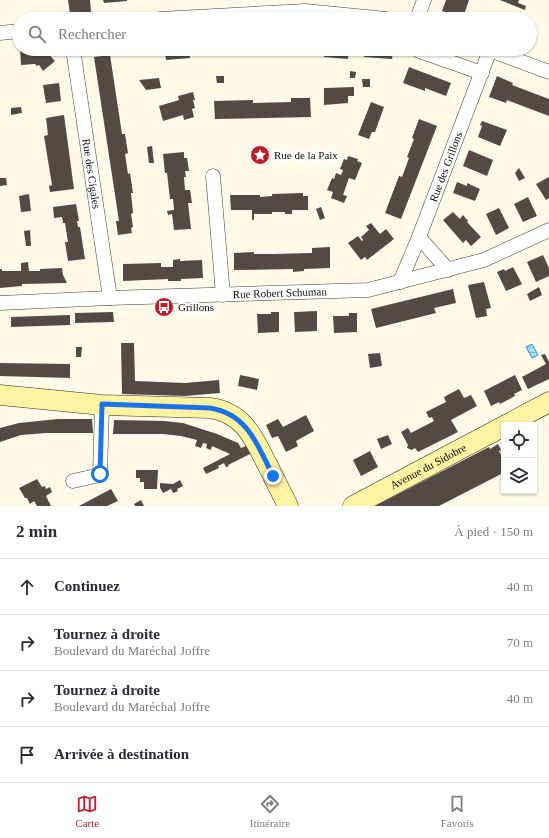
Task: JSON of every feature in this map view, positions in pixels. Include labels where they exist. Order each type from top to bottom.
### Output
[{"type":"street","points":[[419,12],[424,0]]},
{"type":"street","points":[[0,33],[12,32]]},
{"type":"street","name":"Rue des Cigales","points":[[74,56],[110,298]]},
{"type":"street","points":[[435,56],[482,73]]},
{"type":"street","name":"Rue des Grillons","points":[[400,282],[419,237],[482,73],[486,56]]},
{"type":"street","points":[[505,56],[549,72]]},
{"type":"street","points":[[213,176],[223,295]]},
{"type":"street","name":"Rue Robert Schuman","points":[[0,303],[368,290],[484,260],[549,230]]},
{"type":"street","points":[[419,237],[448,270]]},
{"type":"street","points":[[0,395],[102,404],[210,408],[228,413],[243,423],[254,437],[288,506]]},
{"type":"street","name":"Avenue du Sidobre","points":[[512,422],[549,402]]},
{"type":"street","points":[[73,481],[100,474],[102,404]]},
{"type":"street","name":"Avenue du Sidobre","points":[[353,506],[501,428]]},
{"type":"water","points":[[532,344],[538,355],[532,358],[526,347]]},
{"type":"building","points":[[68,0],[90,0],[91,12],[70,12]]},
{"type":"building","points":[[103,0],[127,0],[127,1],[104,3]]},
{"type":"building","points":[[446,0],[469,0],[465,12],[442,11]]},
{"type":"building","points":[[500,0],[519,0],[518,3],[526,6],[525,10]]},
{"type":"building","points":[[20,56],[50,56],[55,61],[43,71],[39,65],[21,65]]},
{"type":"building","points":[[110,56],[122,134],[125,134],[128,153],[125,154],[133,193],[131,193],[133,213],[131,214],[133,227],[131,228],[132,233],[118,235],[116,221],[119,221],[94,57]]},
{"type":"building","points":[[166,56],[190,56],[190,58],[166,60]]},
{"type":"building","points":[[324,56],[348,56],[348,59]]},
{"type":"building","points":[[364,56],[392,56],[392,59]]},
{"type":"building","points":[[409,67],[451,83],[446,96],[425,88],[425,91],[403,83]]},
{"type":"building","points":[[350,71],[356,72],[355,78],[350,78]]},
{"type":"building","points":[[216,76],[224,76],[224,83],[217,83]]},
{"type":"building","points":[[497,76],[513,83],[512,85],[549,99],[549,116],[507,100],[506,103],[489,97]]},
{"type":"building","points":[[159,78],[161,88],[146,90],[139,80]]},
{"type":"building","points":[[362,79],[370,79],[370,87],[363,87]]},
{"type":"building","points":[[59,83],[61,101],[46,103],[43,85]]},
{"type":"building","points":[[354,87],[354,96],[348,96],[348,103],[324,105],[324,88]]},
{"type":"building","points":[[193,92],[195,108],[192,109],[194,117],[184,120],[183,115],[163,121],[159,106],[179,100],[178,96]]},
{"type":"building","points":[[291,98],[310,98],[311,117],[215,119],[214,101],[253,100],[253,103],[291,102]]},
{"type":"building","points":[[371,102],[384,107],[375,132],[372,132],[369,139],[358,135]]},
{"type":"building","points":[[21,107],[22,113],[11,115],[11,108]]},
{"type":"building","points":[[64,115],[74,189],[50,192],[49,186],[52,185],[44,136],[48,135],[46,118]]},
{"type":"building","points":[[419,119],[437,126],[401,219],[385,213],[399,176],[402,177],[409,158],[407,157],[414,139],[412,138]]},
{"type":"building","points":[[482,121],[507,130],[500,146],[478,137],[482,126],[480,125]]},
{"type":"building","points":[[152,146],[154,163],[149,163],[147,147]]},
{"type":"building","points":[[469,150],[493,160],[487,176],[463,166]]},
{"type":"building","points":[[184,152],[184,158],[187,158],[189,171],[185,171],[185,190],[190,190],[192,203],[188,203],[191,229],[174,230],[172,214],[168,215],[167,211],[174,210],[173,199],[170,199],[163,154]]},
{"type":"building","points":[[348,156],[358,159],[357,161],[362,163],[355,180],[349,178],[343,195],[347,196],[344,203],[331,198],[333,192],[327,190],[336,173],[341,175],[343,170],[340,169],[344,159],[347,160]]},
{"type":"building","points":[[519,168],[525,178],[519,181],[515,173]]},
{"type":"building","points":[[549,177],[549,198],[546,200],[536,184]]},
{"type":"building","points":[[0,178],[6,178],[7,185],[0,186]]},
{"type":"building","points":[[457,182],[467,186],[467,183],[480,189],[475,201],[453,193]]},
{"type":"building","points":[[303,193],[303,196],[308,196],[308,210],[292,210],[292,214],[285,214],[285,212],[272,212],[272,214],[254,214],[254,220],[252,220],[252,210],[231,210],[230,195],[260,195],[260,197],[272,196],[272,194]]},
{"type":"building","points":[[29,194],[31,211],[21,212],[19,196]]},
{"type":"building","points":[[528,197],[537,216],[523,222],[514,204]]},
{"type":"building","points":[[76,204],[79,221],[77,221],[78,227],[80,227],[85,259],[68,261],[65,242],[68,242],[65,223],[63,223],[62,217],[54,218],[53,207]]},
{"type":"building","points":[[321,207],[325,218],[320,220],[316,209]]},
{"type":"building","points":[[499,208],[509,228],[496,235],[486,214]]},
{"type":"building","points":[[453,212],[460,219],[463,215],[468,221],[467,222],[481,237],[471,246],[466,240],[463,243],[443,220]]},
{"type":"building","points":[[371,223],[380,234],[386,229],[394,239],[367,260],[365,257],[361,260],[348,243],[358,236],[362,241],[363,240],[361,237],[369,230],[366,226]]},
{"type":"building","points":[[30,230],[31,246],[26,246],[24,231]]},
{"type":"building","points":[[330,247],[330,268],[304,269],[304,271],[293,272],[293,269],[234,270],[234,253],[312,253],[312,248]]},
{"type":"building","points":[[543,255],[549,268],[549,276],[536,282],[527,262]]},
{"type":"building","points":[[180,259],[180,261],[202,260],[203,278],[181,279],[181,281],[168,281],[168,279],[123,281],[123,264],[161,263],[161,267],[173,267],[173,260]]},
{"type":"building","points":[[28,262],[29,271],[62,268],[63,275],[67,283],[22,284],[22,286],[0,288],[0,269],[2,269],[2,271],[21,271],[21,263]]},
{"type":"building","points":[[513,267],[522,284],[506,291],[497,272],[504,269],[505,271]]},
{"type":"building","points":[[484,282],[491,308],[486,309],[487,316],[476,318],[468,285]]},
{"type":"building","points":[[539,287],[542,295],[530,301],[527,294]]},
{"type":"building","points":[[453,289],[456,303],[434,308],[436,313],[376,328],[371,309]]},
{"type":"building","points":[[317,311],[317,331],[295,332],[294,312]]},
{"type":"building","points":[[113,312],[114,322],[75,323],[75,313]]},
{"type":"building","points":[[271,312],[279,312],[279,332],[258,333],[257,314],[271,314]]},
{"type":"building","points":[[349,313],[357,313],[357,332],[334,333],[333,316],[349,316]]},
{"type":"building","points":[[70,315],[70,325],[11,327],[11,317]]},
{"type":"building","points":[[121,343],[134,343],[135,381],[185,383],[219,380],[220,393],[185,396],[122,394]]},
{"type":"building","points":[[76,347],[82,347],[81,357],[76,357]]},
{"type":"building","points":[[380,353],[382,366],[370,368],[368,354]]},
{"type":"building","points":[[545,354],[549,362],[549,379],[528,389],[522,377],[546,364],[541,355]]},
{"type":"building","points":[[0,363],[70,364],[70,378],[0,376]]},
{"type":"building","points":[[240,375],[259,379],[257,390],[238,386]]},
{"type":"building","points":[[515,375],[522,390],[514,394],[515,396],[500,404],[499,402],[491,406],[484,391]]},
{"type":"building","points":[[459,389],[464,398],[471,395],[477,406],[451,420],[458,432],[418,452],[415,448],[412,450],[407,448],[408,445],[401,432],[408,428],[411,433],[434,421],[432,417],[429,418],[426,412],[446,402],[444,397]]},
{"type":"building","points":[[306,415],[314,431],[296,441],[298,446],[286,452],[278,436],[272,438],[266,425],[278,419],[283,427]]},
{"type":"building","points":[[58,419],[92,419],[93,433],[46,433],[21,435],[0,442],[0,428],[19,423]]},
{"type":"building","points":[[114,420],[183,423],[217,434],[238,443],[241,448],[246,446],[250,454],[228,465],[229,466],[226,467],[224,463],[218,466],[219,468],[206,474],[203,468],[230,454],[212,446],[211,450],[206,448],[207,444],[203,443],[201,448],[195,446],[197,440],[181,436],[163,434],[113,434]]},
{"type":"building","points":[[388,435],[392,444],[381,449],[377,439]]},
{"type":"building","points":[[498,444],[501,450],[499,451],[501,455],[501,474],[439,506],[375,506],[489,447],[490,449]]},
{"type":"building","points":[[370,451],[378,467],[361,476],[353,460]]},
{"type":"building","points":[[136,470],[158,470],[157,489],[144,489],[144,482],[140,482],[140,478],[136,478]]},
{"type":"building","points":[[37,479],[42,487],[45,486],[46,489],[50,487],[52,492],[46,496],[51,506],[37,506],[34,501],[30,504],[19,488]]},
{"type":"building","points":[[180,480],[183,486],[177,489],[178,491],[173,493],[171,489],[163,493],[160,488],[160,483],[173,484]]},
{"type":"building","points":[[111,489],[118,501],[107,506],[79,506]]},
{"type":"building","points":[[141,500],[144,506],[135,506],[134,504]]},
{"type":"place","name":"Rue de la Paix","points":[[260,155]]},
{"type":"place","name":"Grillons","points":[[164,307]]},
{"type":"route","points":[[100,474],[102,404],[210,408],[228,413],[243,423],[254,437],[273,476]]}]
